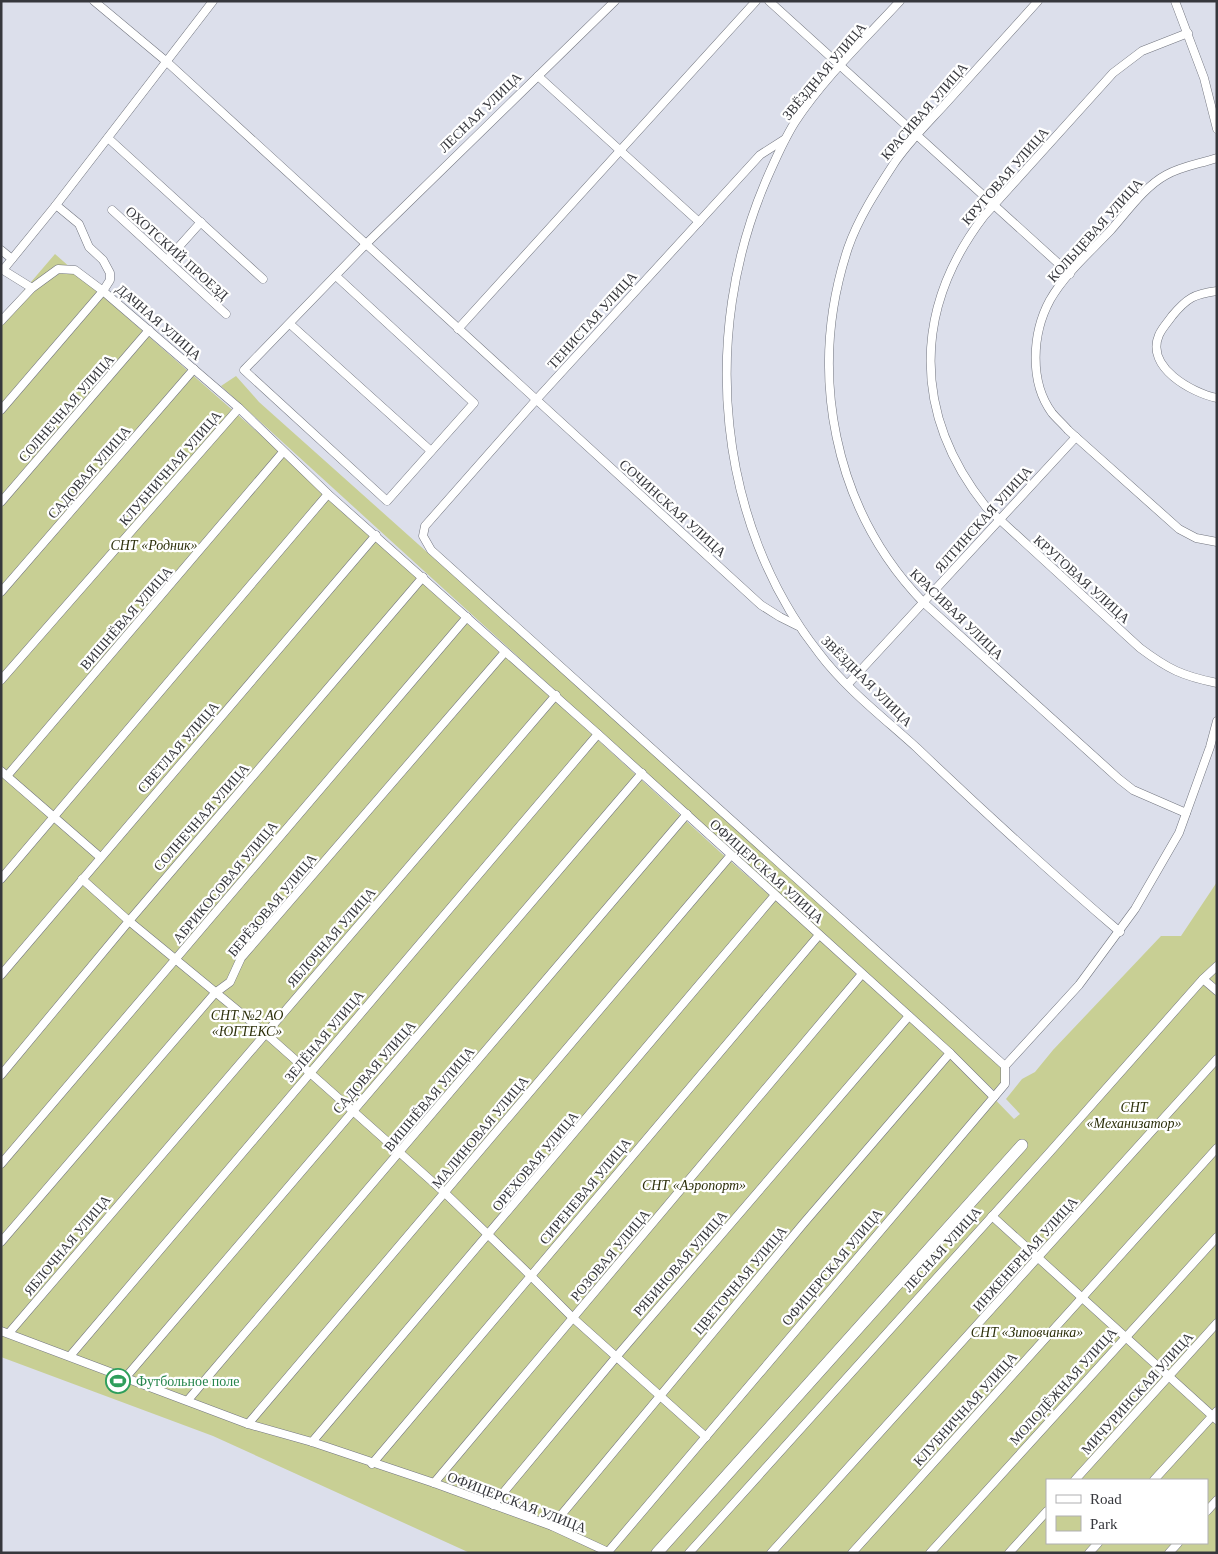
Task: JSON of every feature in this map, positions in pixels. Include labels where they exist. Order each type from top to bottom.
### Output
[{"type":"street","name":"СОЧИНСКАЯ УЛИЦА","points":[[94,1],[167,62],[761,605],[798,626]]},
{"type":"street","points":[[32,288],[2,271],[56,205],[213,1]]},
{"type":"street","name":"ЛЕСНАЯ УЛИЦА","points":[[432,451],[387,501],[244,370],[367,244],[614,1]]},
{"type":"street","points":[[458,329],[756,1]]},
{"type":"street","points":[[769,1],[1070,274]]},
{"type":"street","name":"ЗВЁЗДНАЯ УЛИЦА","points":[[900,1],[841,66],[796,120],[785,139],[752,213],[740,254],[733,289],[726,367],[728,425],[736,475],[745,507],[763,556],[798,626],[820,656],[976,803],[1120,932]]},
{"type":"street","name":"КРАСИВАЯ УЛИЦА","points":[[1038,1],[902,152],[877,190],[848,248],[835,294],[831,323],[829,383],[838,445],[846,476],[862,515],[890,563],[904,582],[924,603],[1119,779],[1133,790],[1186,813]]},
{"type":"street","points":[[1176,1],[1188,33],[1217,128]]},
{"type":"street","name":"КРУГОВАЯ УЛИЦА","points":[[1188,33],[1142,51],[1113,73],[994,205],[967,238],[946,280],[938,303],[930,352],[935,401],[948,444],[968,482],[999,520],[1140,648],[1167,668],[1188,677],[1217,683]]},
{"type":"street","points":[[538,76],[699,222]]},
{"type":"street","points":[[108,138],[263,279]]},
{"type":"street","name":"ТЕНИСТАЯ УЛИЦА","points":[[785,139],[760,155],[536,400],[425,526],[423,536],[431,550],[1005,1066]]},
{"type":"street","name":"КОЛЬЦЕВАЯ УЛИЦА","points":[[1217,158],[1180,168],[1154,183],[1070,274],[1050,300],[1044,314],[1036,345],[1038,380],[1052,412],[1076,437],[1179,529],[1196,538],[1217,542]]},
{"type":"street","points":[[1,410],[103,291],[110,280],[110,273],[103,260],[89,247],[79,224],[56,205]]},
{"type":"street","name":"ОХОТСКИЙ ПРОЕЗД","points":[[112,210],[226,314]]},
{"type":"street","points":[[167,260],[201,222]]},
{"type":"street","points":[[1,250],[12,259]]},
{"type":"street","name":"ДАЧНАЯ УЛИЦА","points":[[1,321],[32,288],[58,269],[75,270],[103,291],[239,408],[328,494],[376,535]]},
{"type":"street","points":[[290,324],[432,451],[474,403],[336,276]]},
{"type":"street","points":[[1217,290],[1196,294],[1186,301],[1158,336],[1158,354],[1163,364],[1176,379],[1195,392],[1217,398]]},
{"type":"street","name":"СОЛНЕЧНАЯ УЛИЦА","points":[[1,502],[149,330]]},
{"type":"street","name":"САДОВАЯ УЛИЦА","points":[[1,592],[194,369]]},
{"type":"street","name":"КЛУБНИЧНАЯ УЛИЦА","points":[[1,680],[239,408]]},
{"type":"street","name":"ЯЛТИНСКАЯ УЛИЦА","points":[[848,684],[1076,437]]},
{"type":"street","name":"ВИШНЁВАЯ УЛИЦА","points":[[4,774],[283,452]]},
{"type":"street","points":[[1,879],[328,494]]},
{"type":"street","name":"ОФИЦЕРСКАЯ УЛИЦА","points":[[5,1332],[248,1424],[312,1442],[372,1464],[434,1483],[552,1526],[608,1552],[994,1097],[950,1053],[556,695],[505,652],[376,535]]},
{"type":"street","name":"СВЕТЛАЯ УЛИЦА","points":[[1,975],[376,535]]},
{"type":"street","name":"СОЛНЕЧНАЯ УЛИЦА","points":[[1,1075],[129,921],[423,577]]},
{"type":"street","name":"АБРИКОСОВАЯ УЛИЦА","points":[[1,1164],[467,617]]},
{"type":"street","name":"БЕРЁЗОВАЯ УЛИЦА","points":[[1,1242],[215,992],[230,982],[241,958],[505,652]]},
{"type":"street","name":"ЯБЛОЧНАЯ УЛИЦА","points":[[5,1332],[556,695]]},
{"type":"street","points":[[994,1097],[1005,1084],[1005,1066],[1079,984],[1120,932],[1179,833],[1217,721]]},
{"type":"street","name":"ЗЕЛЁНАЯ УЛИЦА","points":[[70,1356],[598,734]]},
{"type":"street","name":"САДОВАЯ УЛИЦА","points":[[126,1378],[642,773]]},
{"type":"street","points":[[4,774],[100,857]]},
{"type":"street","name":"ВИШНЁВАЯ УЛИЦА","points":[[188,1400],[687,814]]},
{"type":"street","name":"МАЛИНОВАЯ УЛИЦА","points":[[248,1424],[731,855]]},
{"type":"street","points":[[82,879],[129,921],[265,1033],[445,1193],[573,1318],[617,1356],[659,1397],[706,1437]]},
{"type":"street","name":"ОРЕХОВАЯ УЛИЦА","points":[[312,1442],[776,895]]},
{"type":"street","name":"СИРЕНЕВАЯ УЛИЦА","points":[[372,1464],[530,1274],[819,935]]},
{"type":"street","name":"ЛЕСНАЯ УЛИЦА","points":[[689,1553],[1203,979],[1217,966]]},
{"type":"street","name":"РОЗОВАЯ УЛИЦА","points":[[434,1483],[862,974]]},
{"type":"street","points":[[1203,979],[1217,991]]},
{"type":"street","name":"РЯБИНОВАЯ УЛИЦА","points":[[493,1505],[617,1356],[909,1016]]},
{"type":"street","name":"ЦВЕТОЧНАЯ УЛИЦА","points":[[552,1526],[950,1053]]},
{"type":"street","name":"ИНЖЕНЕРНАЯ УЛИЦА","points":[[771,1553],[1217,1059]]},
{"type":"street","name":"ЛЕСНАЯ УЛИЦА","points":[[657,1553],[1022,1144]]},
{"type":"street","name":"КЛУБНИЧНАЯ УЛИЦА","points":[[852,1553],[1217,1148]]},
{"type":"street","points":[[992,1216],[1081,1299],[1215,1415],[1155,1479]]},
{"type":"street","name":"МОЛОДЁЖНАЯ УЛИЦА","points":[[930,1553],[1124,1337],[1217,1237]]},
{"type":"street","name":"МИЧУРИНСКАЯ УЛИЦА","points":[[1076,1479],[1217,1323]]},
{"type":"street","points":[[1208,1510],[1217,1500]]},
{"type":"street","points":[[1009,1553],[1046,1513]]},
{"type":"green space","points":[[55,254],[379,539],[720,852],[950,1053],[1014,1119],[1020,1114],[1006,1099],[1022,1079],[1035,1072],[1053,1050],[1161,936],[1181,936],[1217,882],[1217,1553],[470,1553],[213,1436],[1,1357],[1,317]]},
{"type":"green space","points":[[236,376],[259,402],[1008,1071],[996,1092],[221,386]]},
{"type":"place","name":"Футбольное поле","points":[[118,1381]]},
{"type":"park label","name":"СНТ «Родник»","points":[[154,545]]},
{"type":"park label","name":"СНТ №2 АО «ЮГТЕКС»","points":[[247,1024]]},
{"type":"park label","name":"СНТ «Механизатор»","points":[[1134,1116]]},
{"type":"park label","name":"СНТ «Аэропорт»","points":[[694,1185]]},
{"type":"park label","name":"СНТ «Зиповчанка»","points":[[1027,1332]]}]
